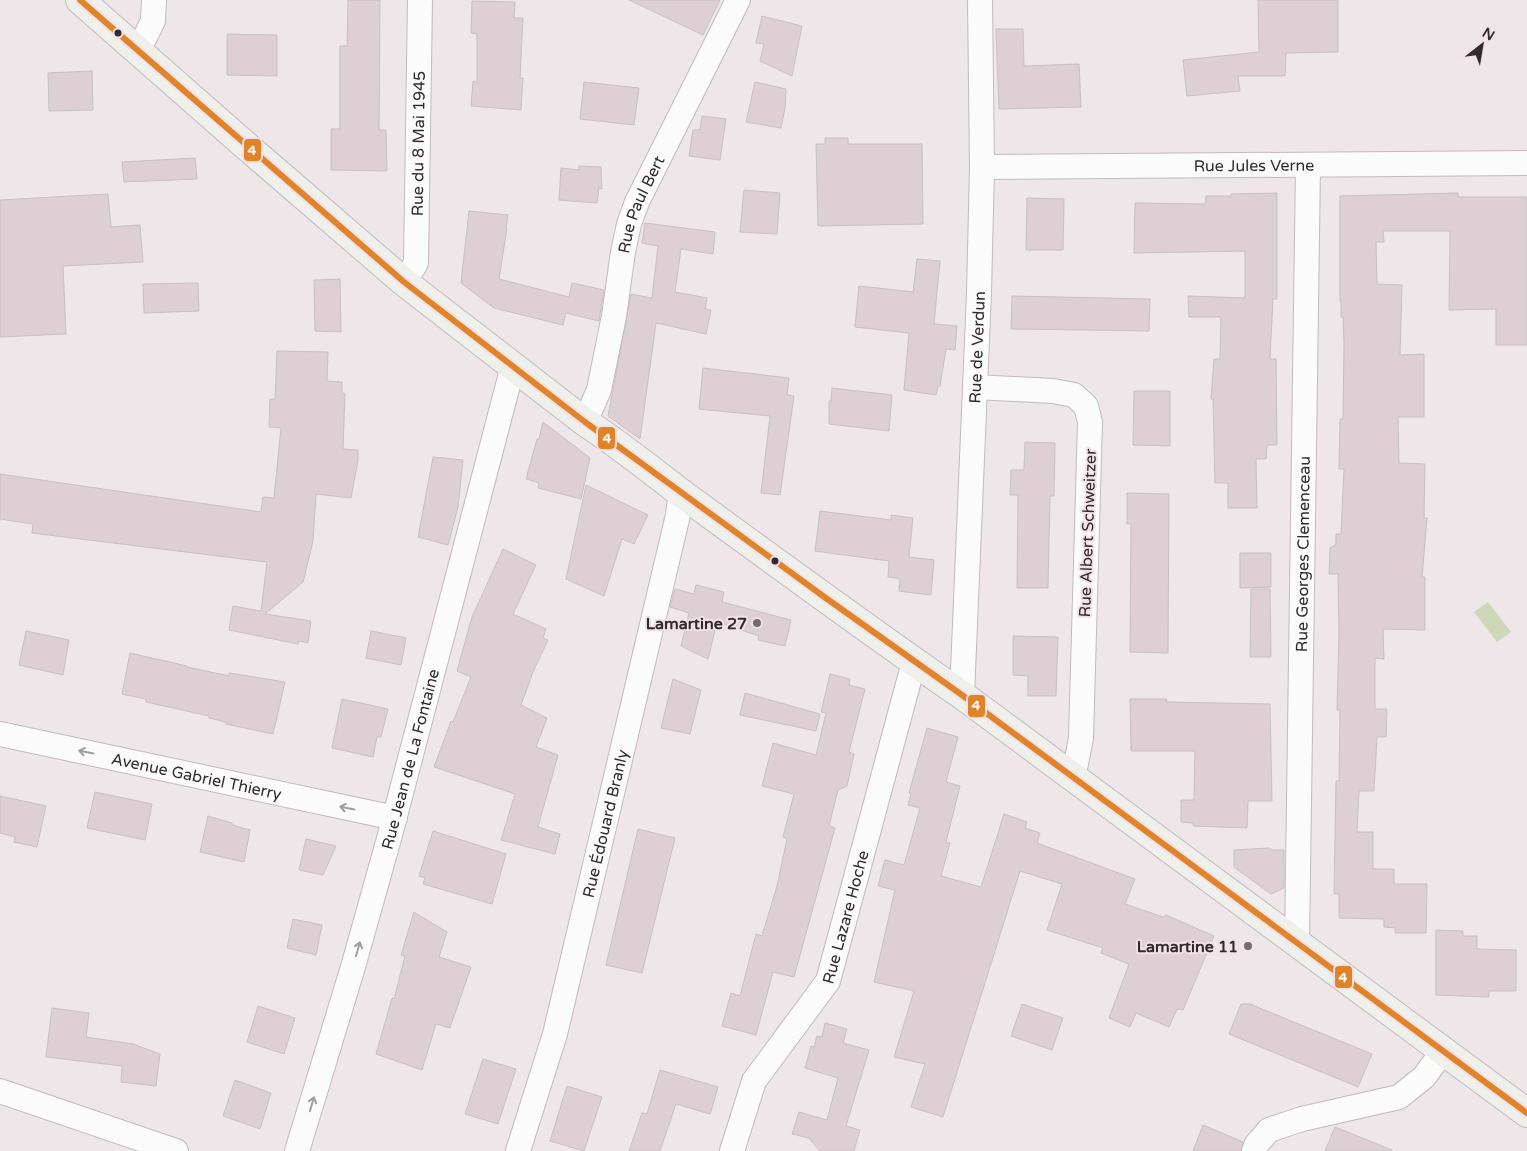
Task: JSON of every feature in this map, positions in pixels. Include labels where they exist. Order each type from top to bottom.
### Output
[{"type":"street","points":[[80,0],[404,282],[585,422],[610,438],[680,492],[962,695],[1527,1112]]},
{"type":"street","points":[[138,51],[153,21],[154,0]]},
{"type":"street","name":"Rue du 8 Mai 1945","points":[[404,282],[416,263],[420,0]]},
{"type":"street","name":"Rue Paul Bert","points":[[585,422],[599,390],[614,316],[623,252],[637,202],[738,0]]},
{"type":"street","name":"Rue de Verdun","points":[[962,695],[982,167],[980,0]]},
{"type":"street","name":"Rue Jules Verne","points":[[982,167],[1527,164]]},
{"type":"street","name":"Rue Georges Clemenceau","points":[[1297,943],[1308,166]]},
{"type":"street","name":"Rue Jean de La Fontaine","points":[[297,1151],[353,967],[395,818],[513,366]]},
{"type":"street","name":"Rue Albert Schweitzer","points":[[975,387],[1053,391],[1074,396],[1086,406],[1090,422],[1081,738],[1076,764],[1071,776]]},
{"type":"street","name":"Rue Édouard Branly","points":[[518,1151],[556,1034],[678,515],[680,492]]},
{"type":"street","name":"Rue Lazare Hoche","points":[[732,1151],[754,1081],[828,981],[914,662]]},
{"type":"street","name":"Avenue Gabriel Thierry","points":[[0,734],[395,818]]},
{"type":"street","points":[[1254,1151],[1256,1145],[1269,1130],[1302,1119],[1399,1097],[1424,1077],[1443,1050]]},
{"type":"street","points":[[0,1091],[176,1151]]},
{"type":"shaded area","points":[[1488,602],[1511,632],[1497,642],[1474,612]]},
{"type":"building","points":[[348,0],[380,0],[379,130],[386,130],[387,171],[331,170],[331,129],[340,129],[340,46],[347,46]]},
{"type":"building","points":[[629,0],[720,0],[703,35]]},
{"type":"building","points":[[1258,0],[1338,0],[1338,52],[1286,53],[1285,76],[1238,76],[1240,91],[1187,96],[1183,60],[1259,52]]},
{"type":"building","points":[[472,1],[515,2],[514,18],[523,18],[520,78],[523,78],[521,110],[471,106],[473,81],[477,82],[477,34],[471,33]]},
{"type":"building","points":[[762,16],[802,26],[792,76],[760,61],[764,44],[756,43]]},
{"type":"building","points":[[996,29],[1023,29],[1024,66],[1079,64],[1081,107],[999,109]]},
{"type":"building","points":[[227,34],[277,35],[277,76],[227,75]]},
{"type":"building","points":[[92,71],[93,110],[49,111],[48,73]]},
{"type":"building","points":[[584,82],[639,88],[634,125],[580,119]]},
{"type":"building","points":[[755,82],[786,89],[781,128],[746,122]]},
{"type":"building","points":[[702,116],[726,119],[720,160],[689,156],[693,130],[700,130]]},
{"type":"building","points":[[825,138],[848,138],[848,144],[922,144],[923,224],[818,226],[816,144],[825,144]]},
{"type":"building","points":[[195,158],[197,179],[124,182],[122,162]]},
{"type":"building","points":[[579,166],[601,167],[602,189],[599,188],[597,203],[559,200],[561,168],[579,170]]},
{"type":"building","points":[[744,190],[780,193],[777,234],[740,232]]},
{"type":"building","points":[[1277,193],[1277,299],[1273,299],[1270,359],[1276,359],[1277,445],[1267,445],[1266,459],[1256,459],[1257,508],[1228,508],[1228,483],[1215,483],[1213,399],[1211,399],[1214,359],[1220,359],[1221,317],[1189,317],[1188,296],[1245,298],[1245,251],[1134,253],[1135,203],[1205,204],[1206,196]]},
{"type":"building","points":[[1458,193],[1458,197],[1527,197],[1527,345],[1496,345],[1496,309],[1449,310],[1450,231],[1383,231],[1384,242],[1376,242],[1377,284],[1402,285],[1400,355],[1424,354],[1424,417],[1398,417],[1399,463],[1425,464],[1424,518],[1427,518],[1422,577],[1425,577],[1425,630],[1383,629],[1384,659],[1375,658],[1375,709],[1387,709],[1386,737],[1377,737],[1374,791],[1359,791],[1357,832],[1373,832],[1373,869],[1394,869],[1394,884],[1427,884],[1426,933],[1395,933],[1395,928],[1384,927],[1384,919],[1339,918],[1339,894],[1334,894],[1336,781],[1339,781],[1340,710],[1337,710],[1339,634],[1338,574],[1329,574],[1330,548],[1336,544],[1336,534],[1341,534],[1344,469],[1339,469],[1340,419],[1343,419],[1344,343],[1343,317],[1341,317],[1340,302],[1340,196]]},
{"type":"building","points":[[108,194],[111,227],[140,225],[143,262],[63,266],[66,334],[0,337],[0,200]]},
{"type":"building","points":[[1027,198],[1064,199],[1063,250],[1026,250]]},
{"type":"building","points":[[469,211],[508,215],[499,279],[569,297],[572,283],[604,290],[599,321],[566,313],[563,325],[494,308],[461,283]]},
{"type":"building","points":[[645,223],[715,232],[713,254],[681,249],[675,292],[707,298],[705,309],[711,310],[706,334],[656,323],[640,439],[608,416],[631,294],[652,298],[658,246],[642,243]]},
{"type":"building","points":[[917,259],[940,261],[934,324],[957,326],[955,350],[946,349],[940,386],[938,386],[936,395],[904,390],[909,333],[855,327],[859,286],[913,292]]},
{"type":"building","points":[[340,279],[341,332],[315,331],[314,280]]},
{"type":"building","points":[[198,283],[199,311],[144,313],[143,284]]},
{"type":"building","points":[[1012,296],[1150,299],[1149,331],[1011,329]]},
{"type":"building","points":[[277,351],[328,352],[327,381],[342,382],[342,393],[345,394],[343,449],[358,450],[351,498],[316,494],[313,541],[303,582],[265,614],[311,621],[308,643],[299,641],[298,644],[229,630],[233,606],[261,611],[267,562],[32,533],[33,524],[0,519],[0,474],[261,512],[263,497],[274,498],[281,428],[269,427],[270,399],[275,399]]},
{"type":"building","points":[[703,368],[789,378],[787,395],[794,396],[780,495],[761,493],[770,416],[699,409]]},
{"type":"building","points":[[832,388],[892,395],[889,431],[829,424],[829,401],[831,401]]},
{"type":"building","points":[[1134,391],[1170,391],[1170,446],[1133,445]]},
{"type":"building","points":[[543,422],[590,458],[581,499],[538,488],[539,483],[526,479]]},
{"type":"building","points":[[1025,442],[1055,443],[1054,496],[1050,496],[1048,588],[1017,588],[1018,495],[1010,495],[1011,470],[1024,470]]},
{"type":"building","points":[[433,457],[463,460],[458,507],[448,545],[418,537]]},
{"type":"building","points":[[586,485],[648,515],[634,544],[622,539],[604,596],[566,579]]},
{"type":"building","points":[[1127,493],[1169,494],[1168,653],[1130,652],[1131,524],[1127,524]]},
{"type":"building","points":[[820,511],[891,520],[891,515],[913,518],[909,557],[934,560],[931,595],[899,591],[900,579],[888,577],[889,561],[815,551]]},
{"type":"building","points":[[503,549],[536,565],[513,614],[546,629],[543,638],[548,640],[533,672],[521,705],[547,718],[536,747],[558,755],[538,827],[560,834],[555,854],[501,840],[515,794],[434,767],[451,721],[453,722],[471,677],[457,671],[472,617]]},
{"type":"building","points":[[1240,553],[1271,553],[1271,587],[1240,588]]},
{"type":"building","points":[[696,585],[724,592],[722,602],[791,620],[785,646],[758,640],[759,636],[717,622],[708,659],[681,646],[689,613],[670,607],[675,589],[694,594]]},
{"type":"building","points":[[1251,589],[1270,589],[1271,657],[1250,657]]},
{"type":"building","points":[[26,631],[69,640],[63,675],[19,665]]},
{"type":"building","points":[[371,631],[406,638],[401,665],[366,658]]},
{"type":"building","points":[[1013,636],[1058,637],[1056,696],[1028,696],[1028,676],[1013,675]]},
{"type":"building","points":[[130,653],[229,676],[229,673],[285,682],[273,734],[226,724],[226,722],[209,718],[209,716],[146,702],[146,699],[122,694]]},
{"type":"building","points":[[830,674],[850,679],[849,685],[865,689],[849,752],[854,754],[847,786],[838,790],[829,826],[835,828],[794,977],[773,972],[756,1035],[722,1026],[731,993],[740,996],[756,934],[762,936],[777,886],[787,839],[783,837],[794,794],[762,786],[773,743],[816,755],[826,713],[821,712]]},
{"type":"building","points":[[673,679],[701,690],[690,734],[661,728]]},
{"type":"building","points":[[745,693],[820,714],[816,731],[740,715]]},
{"type":"building","points":[[342,699],[388,709],[381,737],[377,737],[373,757],[332,748]]},
{"type":"building","points":[[1130,699],[1167,699],[1166,702],[1270,704],[1272,801],[1248,801],[1247,828],[1193,826],[1193,823],[1181,822],[1181,800],[1194,800],[1195,751],[1131,751]]},
{"type":"building","points":[[927,728],[958,737],[946,782],[960,786],[946,842],[950,843],[941,876],[981,887],[1004,814],[1027,822],[1025,828],[1040,833],[1037,843],[1135,879],[1125,904],[1163,917],[1166,915],[1214,936],[1183,1010],[1177,1009],[1169,1027],[1136,1013],[1130,1027],[1109,1018],[1129,964],[1101,953],[1103,948],[1047,930],[1062,884],[1020,871],[943,1117],[911,1107],[925,1064],[894,1057],[914,991],[874,982],[895,890],[878,886],[885,860],[904,865],[920,808],[908,805],[911,794],[909,793]]},
{"type":"building","points":[[95,792],[152,804],[145,840],[87,828]]},
{"type":"building","points":[[0,796],[46,806],[37,847],[14,842],[15,837],[0,833]]},
{"type":"building","points":[[208,816],[250,830],[244,862],[200,852]]},
{"type":"building","points":[[638,829],[675,838],[642,973],[606,965]]},
{"type":"building","points":[[433,831],[506,854],[492,904],[423,884],[425,878],[419,876]]},
{"type":"building","points":[[306,839],[336,846],[323,875],[299,870]]},
{"type":"building","points":[[1269,848],[1284,850],[1284,888],[1271,894],[1234,867],[1234,850]]},
{"type":"building","points":[[414,912],[447,932],[439,957],[471,967],[450,1028],[436,1024],[422,1070],[376,1054],[392,998],[394,999],[405,956],[401,955]]},
{"type":"building","points":[[293,919],[322,925],[316,955],[287,948]]},
{"type":"building","points":[[1436,930],[1463,931],[1463,936],[1477,936],[1477,949],[1516,950],[1516,991],[1489,991],[1489,997],[1436,995]]},
{"type":"building","points":[[1022,1004],[1063,1018],[1052,1050],[1011,1036]]},
{"type":"building","points":[[1241,1004],[1250,1004],[1372,1054],[1358,1087],[1229,1034]]},
{"type":"building","points":[[258,1006],[295,1018],[284,1054],[247,1042]]},
{"type":"building","points":[[52,1008],[89,1013],[86,1037],[133,1044],[160,1054],[156,1086],[121,1082],[122,1066],[46,1057]]},
{"type":"building","points":[[825,1023],[847,1029],[843,1043],[869,1050],[846,1126],[860,1130],[854,1151],[820,1151],[809,1138],[792,1134],[799,1112],[827,1120],[838,1078],[805,1068],[811,1046],[814,1047],[817,1036],[822,1037]]},
{"type":"building","points":[[483,1059],[516,1069],[498,1124],[465,1114]]},
{"type":"building","points":[[660,1070],[718,1087],[710,1114],[676,1104],[660,1151],[629,1151],[642,1113],[647,1114]]},
{"type":"building","points":[[235,1080],[271,1093],[260,1129],[223,1116]]},
{"type":"building","points":[[567,1086],[602,1097],[584,1151],[550,1141]]},
{"type":"building","points":[[1203,1125],[1243,1142],[1241,1151],[1193,1151]]},
{"type":"building","points":[[1335,1127],[1392,1150],[1392,1151],[1325,1151]]},
{"type":"transit line","name":"4","points":[[80,0],[404,282],[585,422],[962,695],[1527,1113]]},
{"type":"place","name":"Lamartine 27","points":[[757,623]]},
{"type":"place","name":"Lamartine 11","points":[[1248,946]]}]
